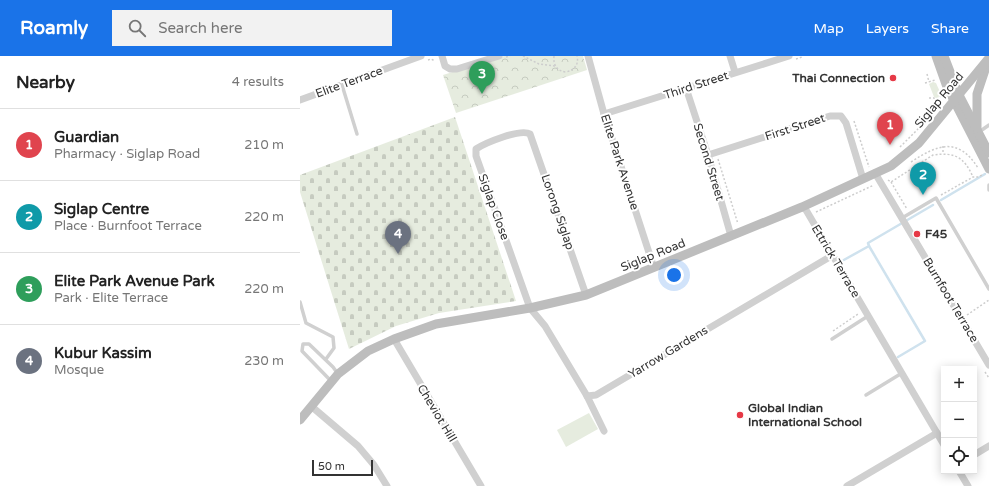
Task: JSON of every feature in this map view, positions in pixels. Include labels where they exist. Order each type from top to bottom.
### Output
[{"type":"main road","points":[[936,56],[957,99],[986,172]]},
{"type":"main road","points":[[944,56],[957,99],[989,153]]},
{"type":"main road","points":[[978,133],[976,115],[977,94],[989,59]]},
{"type":"main road","name":"Siglap Road","points":[[300,420],[338,374],[368,351],[394,339],[436,324],[533,310],[586,295],[802,207],[872,170],[891,166],[919,142],[957,99],[989,59]]},
{"type":"street","name":"Elite Terrace","points":[[300,100],[421,56]]},
{"type":"street","points":[[442,56],[445,66],[450,69],[457,69],[499,56]]},
{"type":"street","name":"Elite Park Avenue","points":[[588,56],[604,114],[654,268]]},
{"type":"street","points":[[730,56],[735,72]]},
{"type":"street","name":"Third Street","points":[[604,114],[789,56]]},
{"type":"street","name":"Second Street","points":[[686,88],[708,155],[731,236]]},
{"type":"street","name":"First Street","points":[[708,155],[830,116],[841,116],[846,123],[862,175]]},
{"type":"street","name":"Siglap Close","points":[[526,132],[518,132],[479,147],[475,151],[533,310]]},
{"type":"street","name":"Lorong Siglap","points":[[526,132],[532,138],[586,295]]},
{"type":"street","name":"Burnfoot Terrace","points":[[872,170],[989,365]]},
{"type":"street","name":"Ettrick Terrace","points":[[802,207],[806,210],[833,255],[941,440]]},
{"type":"street","name":"Yarrow Gardens","points":[[587,396],[596,395],[833,255]]},
{"type":"street","points":[[533,310],[587,396],[604,431]]},
{"type":"street","name":"Cheviot Hill","points":[[394,339],[481,486]]},
{"type":"street","points":[[310,408],[311,406],[358,446],[374,465],[387,486]]},
{"type":"street","points":[[846,486],[937,433]]},
{"type":"street","points":[[977,453],[989,446]]},
{"type":"street","points":[[961,474],[968,486]]},
{"type":"lane","points":[[342,85],[357,134]]},
{"type":"lane","points":[[978,133],[989,125]]},
{"type":"lane","points":[[989,185],[989,190]]},
{"type":"lane","points":[[902,218],[936,198],[989,289]]},
{"type":"lane","points":[[300,302],[306,323],[333,337],[334,348],[326,360]]},
{"type":"lane","points":[[832,339],[868,316]]},
{"type":"lane","points":[[331,382],[326,374],[302,351],[302,346],[309,344],[338,374]]},
{"type":"lane","points":[[866,395],[902,373]]},
{"type":"path","points":[[523,56],[539,64],[555,66],[563,71],[570,71],[577,65],[577,56]]},
{"type":"path","points":[[554,56],[555,66]]},
{"type":"path","points":[[927,74],[929,82]]},
{"type":"path","points":[[935,76],[935,80],[938,84]]},
{"type":"path","points":[[924,83],[935,80]]},
{"type":"path","points":[[936,110],[941,92],[939,88]]},
{"type":"path","points":[[929,98],[934,98],[939,102]]},
{"type":"path","points":[[895,151],[923,124]]},
{"type":"path","points":[[943,146],[943,154]]},
{"type":"path","points":[[936,198],[973,177],[978,177],[986,172],[969,156],[952,146]]},
{"type":"path","points":[[891,182],[933,156],[943,154],[958,157],[964,161],[973,177]]},
{"type":"path","points":[[717,158],[738,224]]},
{"type":"path","points":[[912,161],[915,167]]},
{"type":"path","points":[[862,175],[872,170]]},
{"type":"path","points":[[888,180],[891,182],[910,213]]},
{"type":"path","points":[[962,318],[989,300]]},
{"type":"green space","points":[[504,56],[583,56],[587,70],[456,113],[443,75]]},
{"type":"green space","points":[[933,82],[936,83],[940,92],[938,99],[934,97],[929,84]]},
{"type":"green space","points":[[455,117],[516,301],[439,313],[396,326],[349,349],[300,192],[300,175]]},
{"type":"green space","points":[[589,413],[598,429],[566,447],[557,430]]},
{"type":"waterway","points":[[941,200],[985,174]]},
{"type":"waterway","points":[[842,261],[869,246],[868,243],[933,205]]},
{"type":"waterway","points":[[869,246],[925,341],[898,357]]},
{"type":"place","name":"Thai Connection","points":[[893,78]]},
{"type":"place","name":"Elite Park Avenue Park","points":[[482,94]]},
{"type":"place","name":"Guardian","points":[[890,145]]},
{"type":"place","name":"Siglap Centre","points":[[923,195]]},
{"type":"place","name":"F45","points":[[917,234]]},
{"type":"place","name":"Kubur Kassim","points":[[398,254]]},
{"type":"place","name":"Global Indian International School","points":[[740,415]]}]
